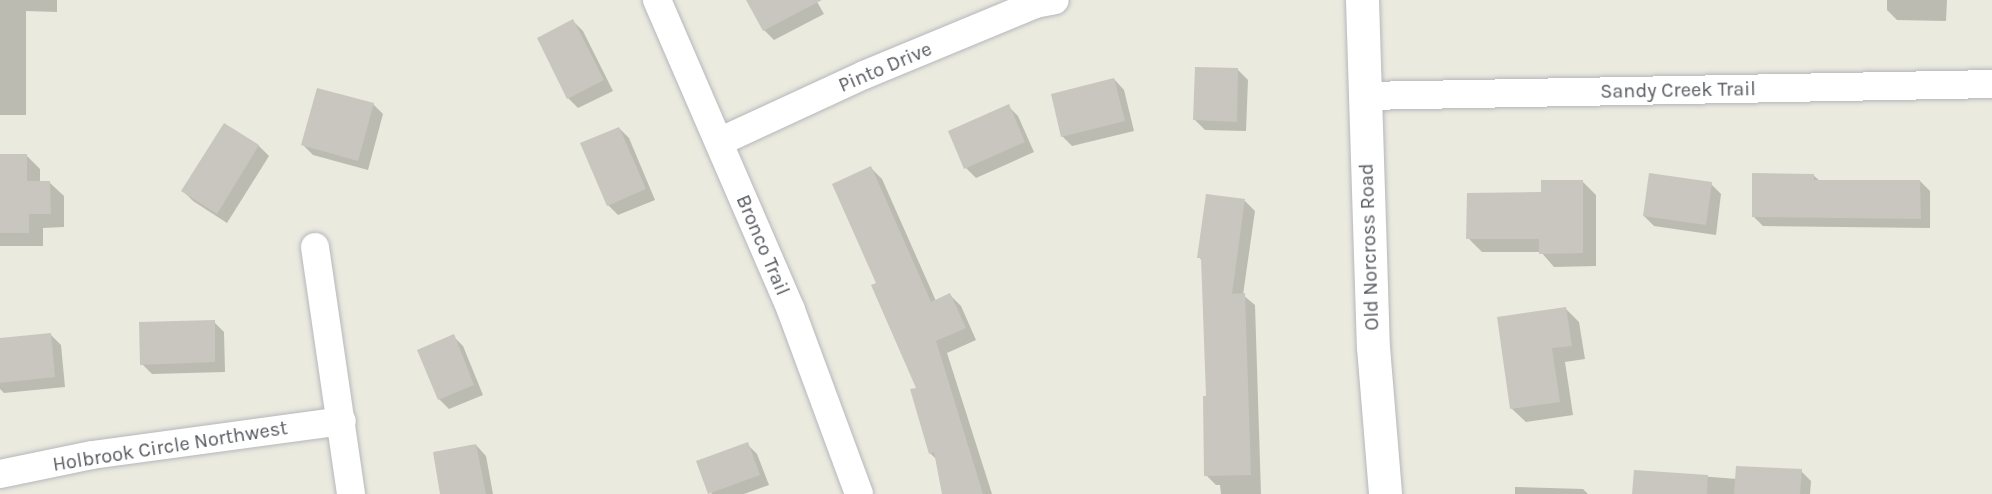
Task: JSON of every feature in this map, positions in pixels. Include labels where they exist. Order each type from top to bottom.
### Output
[{"type":"street","name":"Bronco Trail","points":[[657,0],[791,310],[859,494]]},
{"type":"street","name":"Pinto Drive","points":[[719,142],[875,71],[1035,3],[1055,0]]},
{"type":"street","name":"Old Norcross Road","points":[[1362,0],[1373,347],[1385,494]]},
{"type":"street","name":"Sandy Creek Trail","points":[[1364,96],[1992,84]]},
{"type":"street","points":[[315,247],[351,494]]},
{"type":"street","name":"Holbrook Circle Northwest","points":[[0,474],[92,455],[342,421]]},
{"type":"building","points":[[746,0],[822,0],[763,31]]},
{"type":"building","points":[[573,19],[604,80],[567,99],[537,38]]},
{"type":"building","points":[[1195,67],[1238,68],[1237,122],[1193,120]]},
{"type":"building","points":[[1114,78],[1125,121],[1061,137],[1051,94]]},
{"type":"building","points":[[317,88],[374,103],[358,161],[301,145]]},
{"type":"building","points":[[1009,104],[1025,142],[964,169],[948,131]]},
{"type":"building","points":[[224,123],[259,145],[217,214],[181,191]]},
{"type":"building","points":[[619,127],[646,189],[607,206],[580,143]]},
{"type":"building","points":[[0,154],[27,154],[27,181],[50,181],[51,214],[29,214],[29,233],[0,233]]},
{"type":"building","points":[[871,166],[931,302],[950,293],[966,328],[936,341],[983,494],[942,494],[934,452],[929,454],[910,389],[916,388],[871,285],[876,283],[832,184]]},
{"type":"building","points":[[1649,173],[1712,182],[1706,225],[1643,216]]},
{"type":"building","points":[[1752,173],[1814,174],[1814,180],[1920,180],[1921,219],[1752,217]]},
{"type":"building","points":[[1541,180],[1583,180],[1583,253],[1539,254],[1539,239],[1466,239],[1467,193],[1541,192]]},
{"type":"building","points":[[1206,194],[1245,199],[1232,294],[1245,293],[1251,475],[1204,476],[1203,396],[1206,396],[1201,258],[1197,258]]},
{"type":"building","points":[[1566,307],[1572,346],[1552,348],[1560,402],[1510,409],[1497,317]]},
{"type":"building","points":[[215,320],[215,362],[140,365],[139,322]]},
{"type":"building","points":[[51,333],[55,377],[0,383],[0,338]]},
{"type":"building","points":[[454,334],[474,385],[438,400],[417,350]]},
{"type":"building","points":[[748,442],[760,475],[708,494],[696,461]]},
{"type":"building","points":[[476,444],[486,494],[440,494],[433,452]]},
{"type":"building","points":[[1736,466],[1802,469],[1800,494],[1734,494]]},
{"type":"building","points":[[1634,470],[1708,475],[1707,494],[1632,494]]}]
